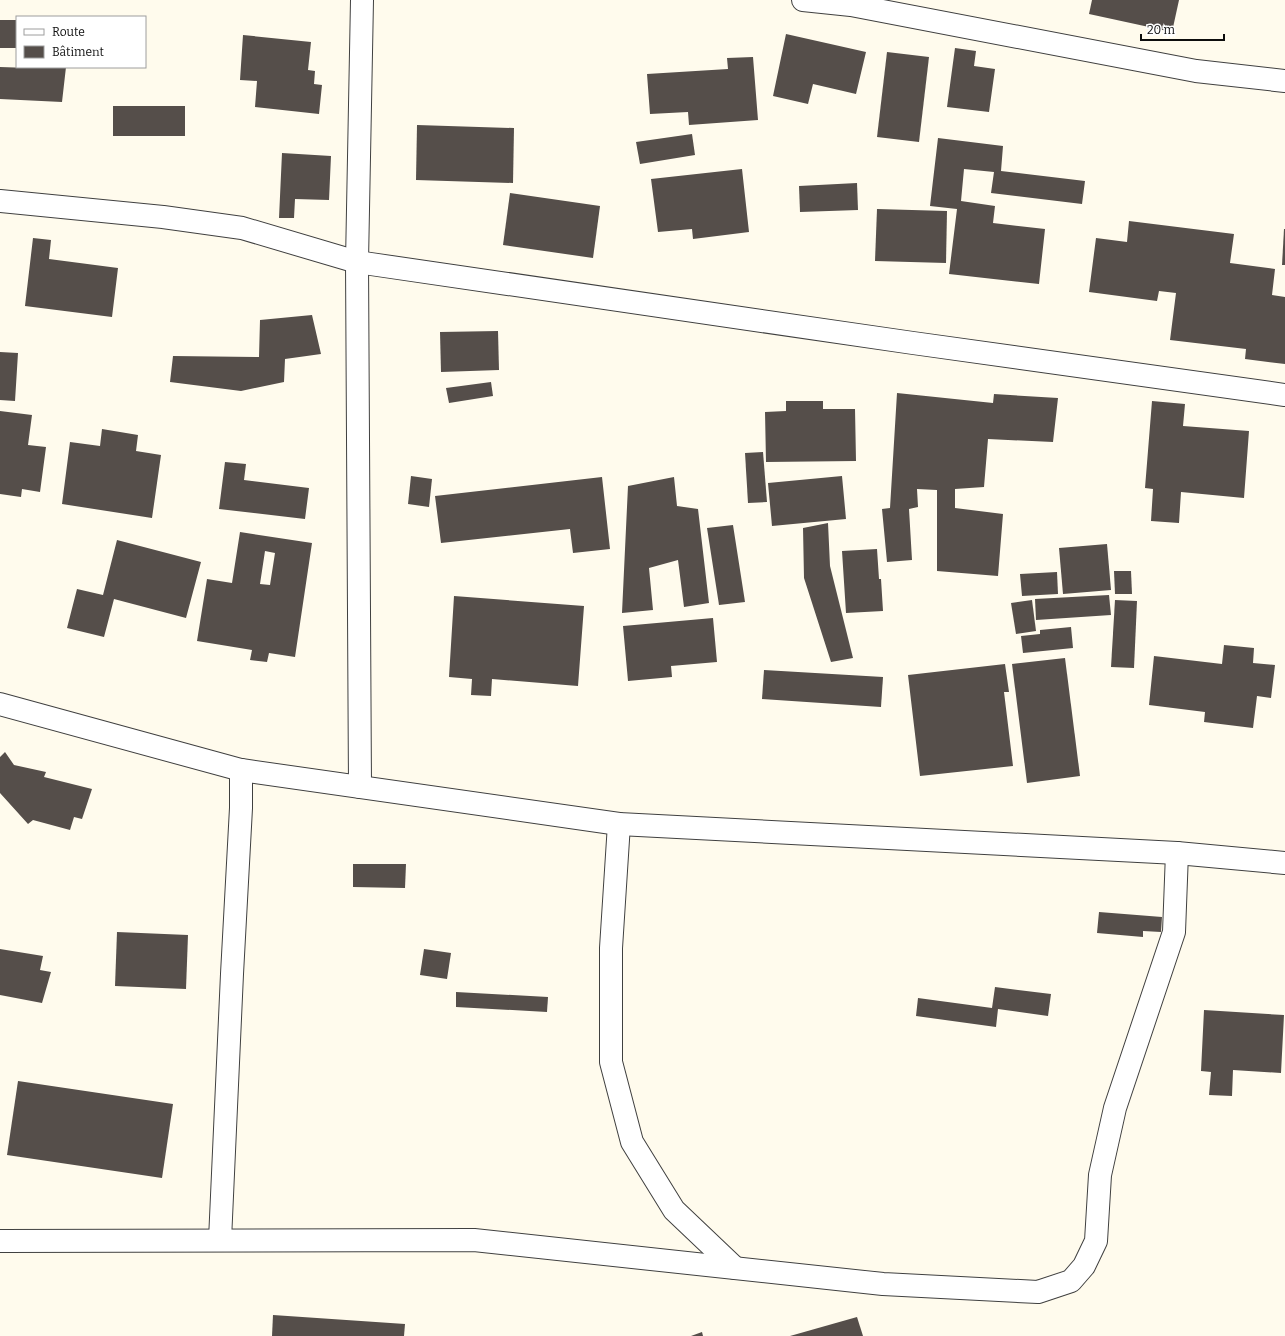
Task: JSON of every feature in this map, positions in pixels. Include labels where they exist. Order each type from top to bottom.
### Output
[{"type":"street","points":[[360,787],[357,262],[362,0]]},
{"type":"street","points":[[803,0],[851,5],[1196,71],[1285,81]]},
{"type":"street","points":[[0,201],[163,217],[242,228],[357,262],[906,342],[1285,395]]},
{"type":"street","points":[[0,704],[241,770],[619,824],[1177,853],[1285,863]]},
{"type":"street","points":[[220,1240],[241,808],[241,770]]},
{"type":"street","points":[[619,824],[611,948],[611,1062],[616,1084],[632,1142],[674,1210],[735,1268]]},
{"type":"street","points":[[0,1240],[474,1240],[883,1284],[1038,1292],[1071,1281],[1084,1266],[1096,1242],[1100,1175],[1115,1108],[1174,932],[1177,853]]},
{"type":"building","points":[[1092,0],[1179,0],[1172,32],[1089,14]]},
{"type":"building","points":[[0,20],[16,20],[16,48],[0,48]]},
{"type":"building","points":[[786,34],[866,52],[856,94],[813,84],[808,104],[773,96]]},
{"type":"building","points":[[243,35],[311,42],[308,70],[315,71],[314,84],[322,85],[319,114],[255,107],[257,81],[240,80]]},
{"type":"building","points":[[955,48],[976,51],[974,66],[995,69],[989,112],[947,107]]},
{"type":"building","points":[[887,52],[929,57],[919,142],[877,137]]},
{"type":"building","points":[[753,57],[758,120],[689,125],[688,112],[650,114],[647,74],[728,69],[727,58]]},
{"type":"building","points":[[0,67],[66,68],[62,102],[0,99]]},
{"type":"building","points":[[113,106],[185,106],[185,136],[113,136]]},
{"type":"building","points":[[417,125],[514,128],[513,183],[416,180]]},
{"type":"building","points":[[692,134],[695,155],[640,164],[636,142]]},
{"type":"building","points":[[938,138],[1003,146],[1001,171],[1085,181],[1082,204],[991,193],[994,172],[964,169],[961,201],[995,206],[993,223],[1045,229],[1039,284],[949,274],[957,209],[930,206]]},
{"type":"building","points":[[282,153],[331,156],[329,200],[295,199],[294,218],[279,218]]},
{"type":"building","points":[[742,169],[749,232],[693,239],[692,229],[658,232],[651,179]]},
{"type":"building","points":[[857,183],[858,210],[800,212],[799,186]]},
{"type":"building","points":[[510,193],[600,206],[593,258],[503,245]]},
{"type":"building","points":[[877,209],[947,211],[946,263],[875,261]]},
{"type":"building","points":[[1129,221],[1234,234],[1230,263],[1275,269],[1272,295],[1285,297],[1285,364],[1245,359],[1246,349],[1170,340],[1176,293],[1159,291],[1157,301],[1089,292],[1096,238],[1127,242]]},
{"type":"building","points":[[1284,229],[1285,265],[1282,265]]},
{"type":"building","points":[[33,238],[51,240],[49,259],[118,268],[112,317],[25,306]]},
{"type":"building","points":[[312,315],[321,354],[285,359],[284,382],[241,391],[170,382],[173,356],[259,357],[260,320]]},
{"type":"building","points":[[498,331],[499,370],[441,372],[440,332]]},
{"type":"building","points":[[0,352],[18,353],[15,401],[0,400]]},
{"type":"building","points":[[491,382],[493,396],[449,403],[446,388]]},
{"type":"building","points":[[897,393],[993,403],[994,394],[1058,398],[1053,442],[988,439],[984,487],[955,489],[955,508],[1003,514],[998,576],[937,571],[937,490],[917,489],[918,507],[909,509],[912,560],[887,562],[882,509],[890,508]]},
{"type":"building","points":[[786,401],[823,401],[823,409],[855,409],[856,461],[766,462],[765,412],[786,411]]},
{"type":"building","points":[[1152,401],[1185,404],[1183,426],[1249,431],[1244,498],[1181,492],[1179,523],[1151,521],[1153,489],[1145,488]]},
{"type":"building","points":[[0,411],[32,415],[28,445],[46,447],[40,492],[22,489],[21,497],[0,494]]},
{"type":"building","points":[[102,429],[138,435],[136,451],[161,455],[152,518],[62,504],[70,442],[100,446]]},
{"type":"building","points":[[763,452],[767,502],[748,503],[745,453]]},
{"type":"building","points":[[225,462],[246,464],[244,480],[309,488],[305,519],[219,509]]},
{"type":"building","points":[[411,476],[432,479],[429,507],[408,504]]},
{"type":"building","points":[[842,476],[846,519],[772,526],[768,483]]},
{"type":"building","points":[[602,477],[610,549],[573,553],[570,529],[441,543],[435,496]]},
{"type":"building","points":[[674,477],[677,506],[698,509],[709,603],[684,607],[678,560],[649,568],[653,610],[622,613],[628,486]]},
{"type":"building","points":[[828,523],[830,566],[853,658],[831,662],[804,578],[803,528]]},
{"type":"building","points":[[733,525],[745,602],[719,605],[707,528]]},
{"type":"building","points":[[240,532],[312,543],[295,657],[269,653],[267,662],[250,660],[252,650],[197,641],[207,579],[232,583]],"holes":[[[265,551],[275,553],[270,585],[260,584]]]},
{"type":"building","points":[[117,540],[201,562],[186,618],[114,599],[104,637],[67,628],[77,589],[103,595]]},
{"type":"building","points":[[1107,544],[1111,590],[1063,594],[1059,548]]},
{"type":"building","points":[[877,549],[883,611],[846,613],[842,551]]},
{"type":"building","points":[[1114,571],[1131,571],[1132,594],[1115,594]]},
{"type":"building","points":[[1057,572],[1058,594],[1022,596],[1020,574]]},
{"type":"building","points":[[1109,595],[1111,615],[1036,620],[1035,599]]},
{"type":"building","points":[[454,596],[584,606],[578,686],[492,679],[491,696],[471,695],[472,679],[449,677]]},
{"type":"building","points":[[1032,600],[1036,631],[1016,634],[1011,603]]},
{"type":"building","points":[[1115,600],[1137,601],[1134,668],[1111,667]]},
{"type":"building","points":[[713,618],[717,662],[671,666],[672,677],[628,681],[623,626]]},
{"type":"building","points":[[1071,627],[1073,648],[1023,653],[1021,636],[1040,634],[1040,630]]},
{"type":"building","points":[[1224,645],[1254,648],[1253,663],[1275,665],[1271,698],[1257,696],[1253,728],[1204,722],[1205,712],[1149,705],[1154,656],[1222,664]]},
{"type":"building","points":[[1065,658],[1080,776],[1027,783],[1012,664]]},
{"type":"building","points":[[1005,664],[1009,692],[1004,692],[1013,766],[920,776],[908,675]]},
{"type":"building","points":[[764,670],[883,677],[881,707],[762,699]]},
{"type":"building","points":[[5,752],[14,765],[46,772],[44,777],[92,789],[82,819],[74,817],[70,830],[33,820],[28,824],[0,793],[0,757]]},
{"type":"building","points":[[353,864],[406,864],[405,888],[353,887]]},
{"type":"building","points":[[1099,912],[1162,917],[1161,932],[1143,931],[1143,937],[1097,933]]},
{"type":"building","points":[[117,932],[188,935],[186,989],[115,986]]},
{"type":"building","points":[[0,949],[43,956],[40,970],[51,972],[42,1003],[0,995]]},
{"type":"building","points":[[424,949],[451,953],[447,979],[420,975]]},
{"type":"building","points":[[995,987],[1051,994],[1048,1016],[998,1009],[996,1027],[916,1016],[918,998],[992,1008]]},
{"type":"building","points":[[456,992],[548,997],[547,1012],[456,1007]]},
{"type":"building","points":[[1204,1010],[1284,1015],[1281,1073],[1233,1070],[1232,1096],[1209,1095],[1211,1072],[1201,1071]]},
{"type":"building","points":[[18,1081],[173,1104],[162,1178],[7,1155]]},
{"type":"building","points":[[273,1315],[405,1324],[404,1336],[272,1336]]},
{"type":"building","points":[[857,1317],[863,1336],[790,1336]]},
{"type":"building","points":[[702,1332],[703,1336],[691,1336]]}]
